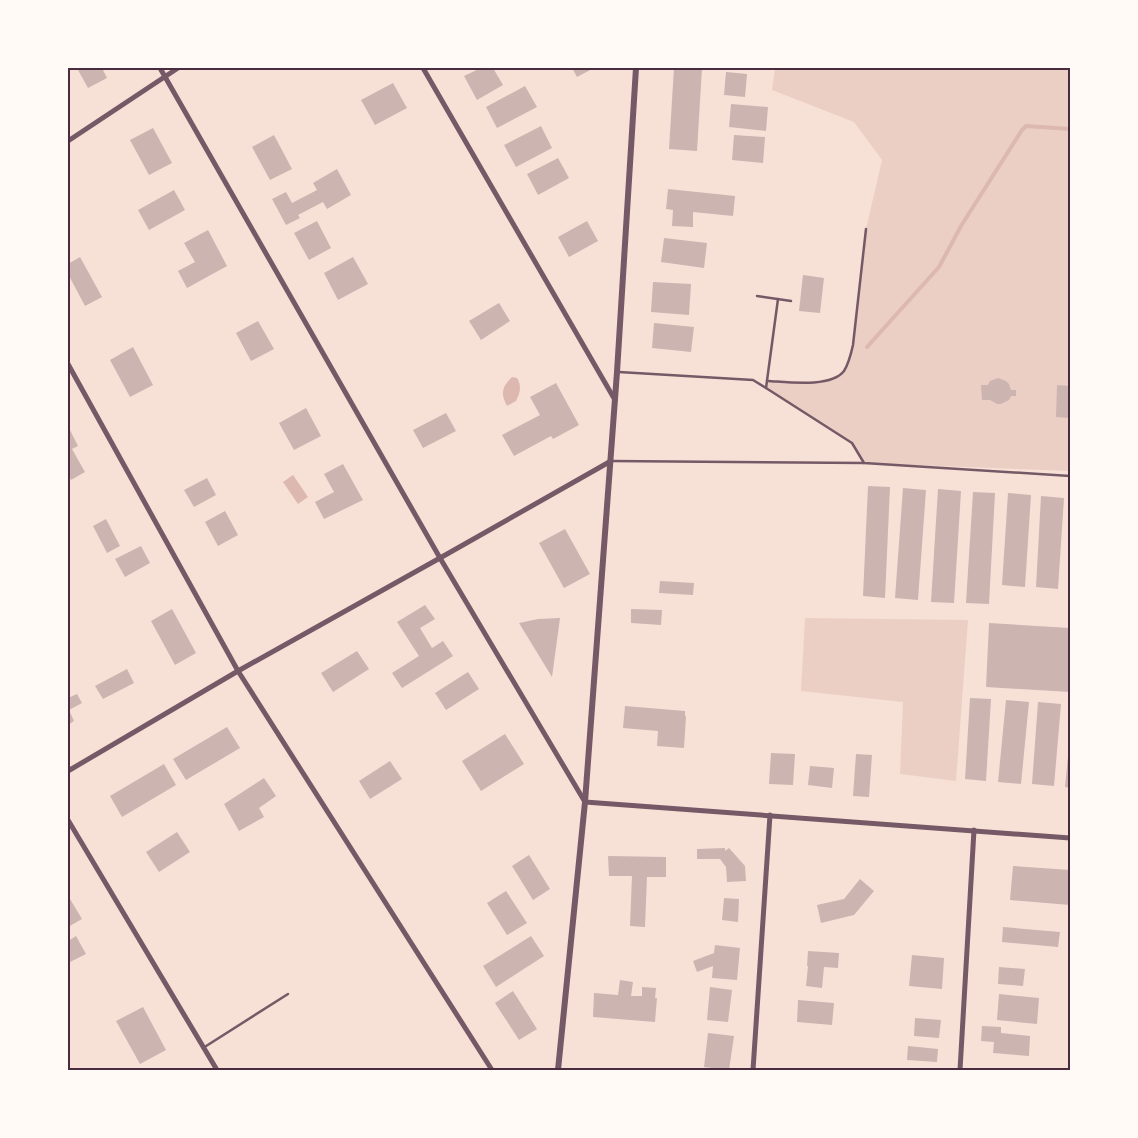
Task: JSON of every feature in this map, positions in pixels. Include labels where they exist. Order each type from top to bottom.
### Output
[{"type":"street","points":[[160,68],[440,558],[585,802]]},
{"type":"street","points":[[68,141],[178,68]]},
{"type":"street","points":[[423,68],[615,400]]},
{"type":"street","points":[[558,1070],[585,802],[611,461],[636,68]]},
{"type":"street","points":[[68,364],[238,671],[492,1070]]},
{"type":"street","points":[[68,771],[238,671],[611,461]]},
{"type":"street","points":[[585,802],[1070,838]]},
{"type":"street","points":[[753,1070],[770,815]]},
{"type":"street","points":[[68,820],[217,1070]]},
{"type":"street","points":[[960,1070],[974,830]]},
{"type":"lane","points":[[768,380],[814,382],[839,376],[844,370],[849,362],[853,345],[866,229]]},
{"type":"lane","points":[[757,296],[791,301]]},
{"type":"lane","points":[[766,388],[778,299]]},
{"type":"lane","points":[[617,372],[753,380],[852,443],[864,463]]},
{"type":"lane","points":[[611,461],[864,463],[1070,476]]},
{"type":"lane","points":[[203,1048],[288,994]]},
{"type":"shaded area","points":[[775,68],[1070,68],[1070,471],[864,463],[852,443],[766,388],[768,381],[814,382],[831,379],[838,376],[846,366],[853,345],[866,229],[882,160],[854,122],[772,90]]},
{"type":"shaded area","points":[[512,377],[517,378],[520,387],[516,401],[507,406],[503,397],[503,390]]},
{"type":"shaded area","points":[[293,475],[308,497],[298,504],[283,482]]},
{"type":"shaded area","points":[[805,618],[968,620],[956,781],[900,774],[903,702],[801,691]]},
{"type":"building","points":[[83,68],[108,68],[103,70],[107,78],[88,88],[78,70]]},
{"type":"building","points":[[481,68],[493,68],[503,85],[477,100],[464,76]]},
{"type":"building","points":[[572,68],[594,68],[577,77]]},
{"type":"building","points":[[674,68],[702,68],[697,151],[669,149]]},
{"type":"building","points":[[726,72],[747,74],[745,97],[724,95]]},
{"type":"building","points":[[393,83],[407,108],[375,125],[361,100]]},
{"type":"building","points":[[525,86],[537,107],[497,128],[486,107]]},
{"type":"building","points":[[731,104],[768,107],[766,131],[729,127]]},
{"type":"building","points":[[541,126],[552,148],[516,167],[504,145]]},
{"type":"building","points":[[153,128],[172,163],[149,175],[130,140]]},
{"type":"building","points":[[274,135],[292,169],[270,180],[252,147]]},
{"type":"building","points":[[734,135],[765,137],[763,163],[732,160]]},
{"type":"building","points":[[558,158],[569,178],[538,195],[527,174]]},
{"type":"building","points":[[337,169],[351,195],[327,209],[323,202],[298,215],[300,218],[286,225],[272,199],[286,192],[292,203],[317,190],[313,183]]},
{"type":"building","points":[[668,189],[735,196],[733,216],[693,212],[693,227],[672,226],[673,210],[666,209]]},
{"type":"building","points":[[174,190],[185,210],[149,230],[138,210]]},
{"type":"building","points":[[317,221],[331,248],[309,260],[294,233]]},
{"type":"building","points":[[587,221],[598,241],[569,257],[558,237]]},
{"type":"building","points":[[208,230],[227,266],[187,288],[178,271],[195,262],[184,243]]},
{"type":"building","points":[[664,238],[707,243],[704,268],[661,262]]},
{"type":"building","points":[[80,257],[102,297],[85,306],[68,274],[68,264]]},
{"type":"building","points":[[353,257],[368,284],[338,300],[324,273]]},
{"type":"building","points":[[803,275],[824,278],[820,313],[799,311]]},
{"type":"building","points":[[653,282],[691,284],[689,315],[651,312]]},
{"type":"building","points":[[499,303],[510,321],[481,340],[469,321]]},
{"type":"building","points":[[258,321],[274,349],[251,361],[236,333]]},
{"type":"building","points":[[654,323],[694,327],[691,352],[652,348]]},
{"type":"building","points":[[133,347],[153,385],[130,397],[110,360]]},
{"type":"building","points":[[998,378],[1006,381],[1011,390],[1016,390],[1016,396],[1011,396],[1009,400],[1001,404],[990,400],[982,400],[981,385],[988,385],[990,381]]},
{"type":"building","points":[[556,383],[579,425],[553,439],[551,436],[514,456],[502,435],[540,415],[530,397]]},
{"type":"building","points":[[1057,385],[1070,386],[1070,418],[1056,417]]},
{"type":"building","points":[[306,408],[321,436],[294,450],[279,423]]},
{"type":"building","points":[[446,413],[456,431],[423,448],[413,430]]},
{"type":"building","points":[[68,426],[78,446],[72,449],[85,472],[71,480],[68,473]]},
{"type":"building","points":[[343,464],[363,500],[324,519],[315,502],[334,492],[324,474]]},
{"type":"building","points":[[207,478],[216,495],[194,507],[184,490]]},
{"type":"building","points":[[868,486],[890,487],[885,598],[863,596]]},
{"type":"building","points":[[903,488],[926,490],[918,600],[895,598]]},
{"type":"building","points":[[938,489],[961,491],[954,603],[931,602]]},
{"type":"building","points":[[973,492],[995,493],[989,604],[966,603]]},
{"type":"building","points":[[1008,493],[1031,495],[1025,587],[1002,585]]},
{"type":"building","points":[[1041,496],[1064,498],[1058,589],[1036,587]]},
{"type":"building","points":[[225,511],[238,535],[218,546],[205,522]]},
{"type":"building","points":[[106,519],[120,546],[107,553],[93,526]]},
{"type":"building","points":[[565,529],[590,574],[564,588],[539,543]]},
{"type":"building","points":[[141,546],[150,563],[125,577],[115,559]]},
{"type":"building","points":[[660,581],[694,583],[693,595],[659,593]]},
{"type":"building","points":[[425,605],[435,619],[420,628],[432,648],[443,641],[453,656],[402,688],[392,673],[419,656],[397,622]]},
{"type":"building","points":[[172,609],[196,653],[175,665],[151,621]]},
{"type":"building","points":[[631,609],[662,610],[661,625],[631,623]]},
{"type":"building","points":[[560,618],[552,677],[519,623],[538,619]]},
{"type":"building","points":[[989,623],[1070,628],[1070,692],[986,687]]},
{"type":"building","points":[[357,651],[369,669],[333,692],[321,673]]},
{"type":"building","points":[[127,669],[134,683],[103,699],[95,686]]},
{"type":"building","points":[[468,672],[479,689],[446,710],[435,693]]},
{"type":"building","points":[[77,694],[82,703],[69,710],[74,721],[68,725],[68,698]]},
{"type":"building","points":[[970,698],[991,699],[986,781],[965,779]]},
{"type":"building","points":[[1006,700],[1029,702],[1021,784],[998,782]]},
{"type":"building","points":[[1038,702],[1061,704],[1054,786],[1032,784]]},
{"type":"building","points":[[625,706],[685,711],[684,748],[657,746],[658,731],[623,728]]},
{"type":"building","points":[[227,727],[240,748],[186,780],[173,759]]},
{"type":"building","points":[[505,734],[524,764],[481,791],[462,761]]},
{"type":"building","points":[[1070,746],[1070,788],[1065,787]]},
{"type":"building","points":[[771,753],[795,754],[793,785],[769,784]]},
{"type":"building","points":[[856,754],[872,755],[869,797],[853,796]]},
{"type":"building","points":[[390,761],[402,779],[370,799],[359,781]]},
{"type":"building","points":[[164,764],[176,785],[122,817],[110,796]]},
{"type":"building","points":[[810,766],[834,768],[832,788],[808,785]]},
{"type":"building","points":[[264,778],[276,796],[259,808],[264,817],[239,831],[224,804]]},
{"type":"building","points":[[177,832],[190,852],[159,872],[146,852]]},
{"type":"building","points":[[725,848],[725,851],[729,848],[745,866],[746,881],[727,882],[726,867],[720,859],[697,859],[697,849]]},
{"type":"building","points":[[529,855],[550,889],[533,900],[512,866]]},
{"type":"building","points":[[608,856],[666,857],[666,877],[647,877],[645,927],[630,926],[632,876],[609,876]]},
{"type":"building","points":[[1013,866],[1070,870],[1070,905],[1010,900]]},
{"type":"building","points":[[860,879],[874,891],[854,915],[821,923],[817,905],[844,899]]},
{"type":"building","points":[[506,891],[527,923],[507,935],[487,903]]},
{"type":"building","points":[[724,898],[739,899],[738,922],[722,920]]},
{"type":"building","points":[[70,899],[82,919],[68,927],[68,901]]},
{"type":"building","points":[[1003,927],[1060,932],[1058,947],[1002,942]]},
{"type":"building","points":[[76,936],[86,954],[68,963],[68,941]]},
{"type":"building","points":[[531,936],[544,956],[496,987],[483,966]]},
{"type":"building","points":[[715,945],[740,948],[737,980],[712,978],[713,966],[697,972],[693,961],[714,953]]},
{"type":"building","points":[[808,951],[839,953],[838,968],[824,967],[822,988],[806,986]]},
{"type":"building","points":[[912,955],[944,958],[942,989],[909,986]]},
{"type":"building","points":[[999,967],[1025,969],[1023,986],[998,984]]},
{"type":"building","points":[[620,980],[633,982],[631,996],[642,996],[642,987],[656,988],[655,1022],[593,1017],[594,993],[618,995]]},
{"type":"building","points":[[710,987],[732,990],[728,1022],[707,1020]]},
{"type":"building","points":[[513,991],[537,1029],[519,1040],[495,1003]]},
{"type":"building","points":[[999,994],[1039,998],[1037,1024],[997,1020]]},
{"type":"building","points":[[798,1000],[834,1003],[832,1025],[797,1022]]},
{"type":"building","points":[[143,1007],[166,1050],[140,1064],[116,1021]]},
{"type":"building","points":[[915,1018],[941,1020],[939,1038],[914,1036]]},
{"type":"building","points":[[982,1026],[1001,1027],[1001,1033],[1030,1036],[1029,1056],[993,1053],[994,1042],[981,1041]]},
{"type":"building","points":[[708,1033],[734,1036],[729,1070],[704,1067]]},
{"type":"building","points":[[908,1046],[938,1049],[937,1062],[907,1060]]},
{"type":"waterway","points":[[867,347],[939,267],[961,226],[1022,130],[1026,126],[1070,129]]}]
